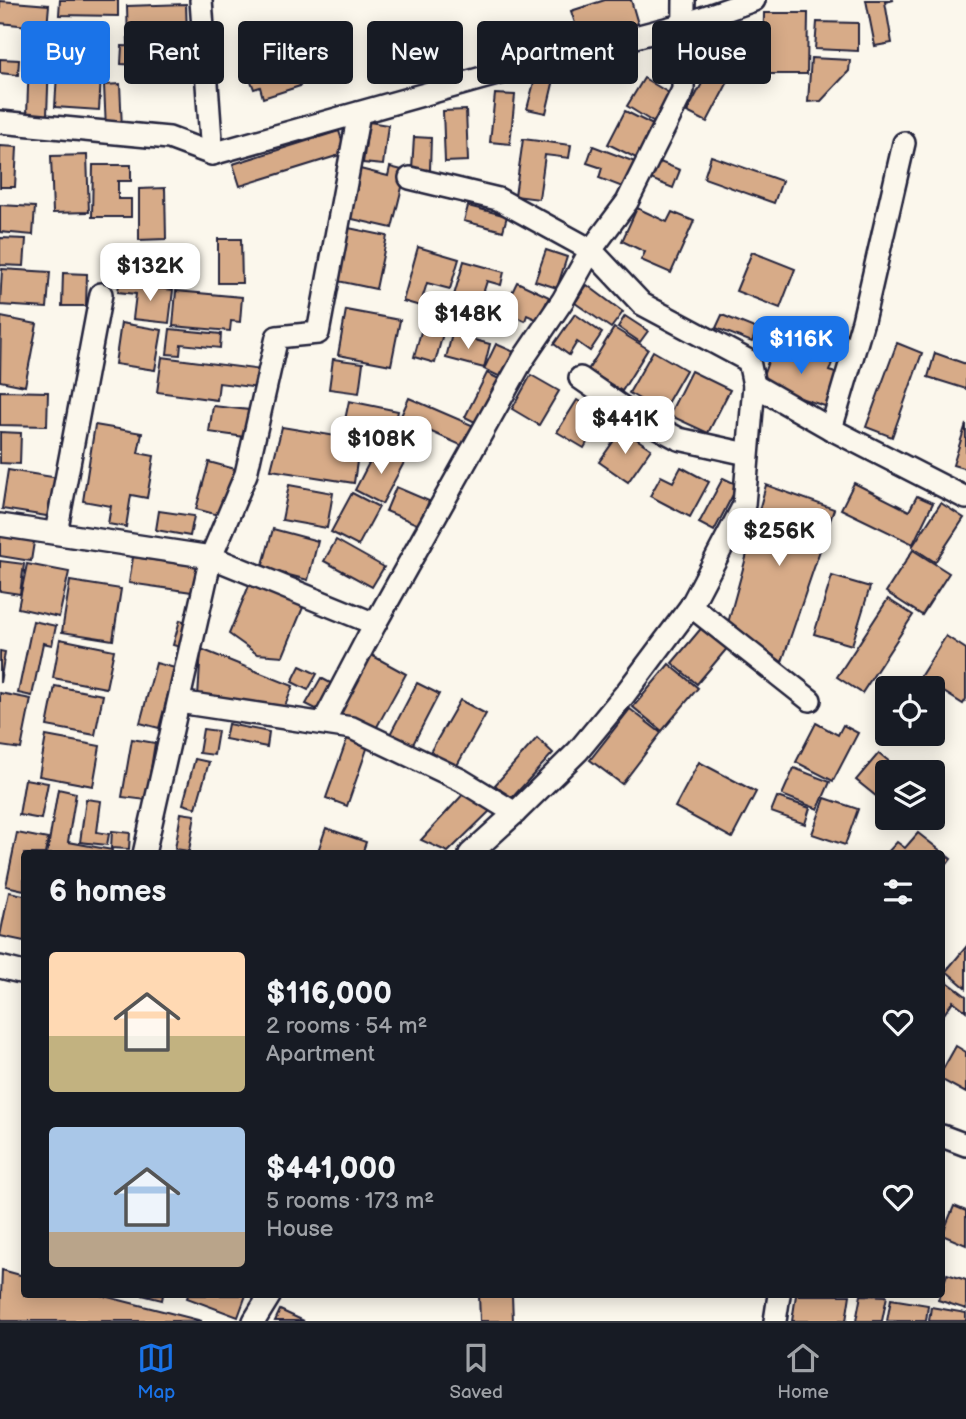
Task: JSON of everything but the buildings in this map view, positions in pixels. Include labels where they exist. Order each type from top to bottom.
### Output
[{"type":"street","points":[[201,0],[212,154]]},
{"type":"street","points":[[684,0],[685,21]]},
{"type":"street","points":[[694,21],[754,0]]},
{"type":"street","points":[[0,122],[169,138],[212,154],[652,33]]},
{"type":"street","points":[[323,723],[523,359],[563,300],[591,250],[627,202],[683,90],[683,84]]},
{"type":"street","points":[[145,850],[211,557],[246,474],[277,337],[318,333],[359,113]]},
{"type":"street","points":[[831,429],[863,321],[904,143]]},
{"type":"street","points":[[410,178],[498,200],[591,250],[642,304],[750,361],[754,385],[744,505],[691,606],[578,751],[474,850]]},
{"type":"street","points":[[56,533],[101,293]]},
{"type":"street","points":[[580,378],[629,412],[679,439],[747,454]]},
{"type":"street","points":[[754,385],[831,429],[966,498]]},
{"type":"street","points":[[0,524],[211,557],[375,624]]},
{"type":"street","points":[[691,606],[810,700]]},
{"type":"street","points":[[178,702],[352,727],[461,780],[515,813]]},
{"type":"street","points":[[0,967],[21,972]]},
{"type":"street","points":[[945,1137],[966,1145]]},
{"type":"street","points":[[254,1321],[268,1298]]},
{"type":"street","points":[[775,1321],[779,1298]]}]
